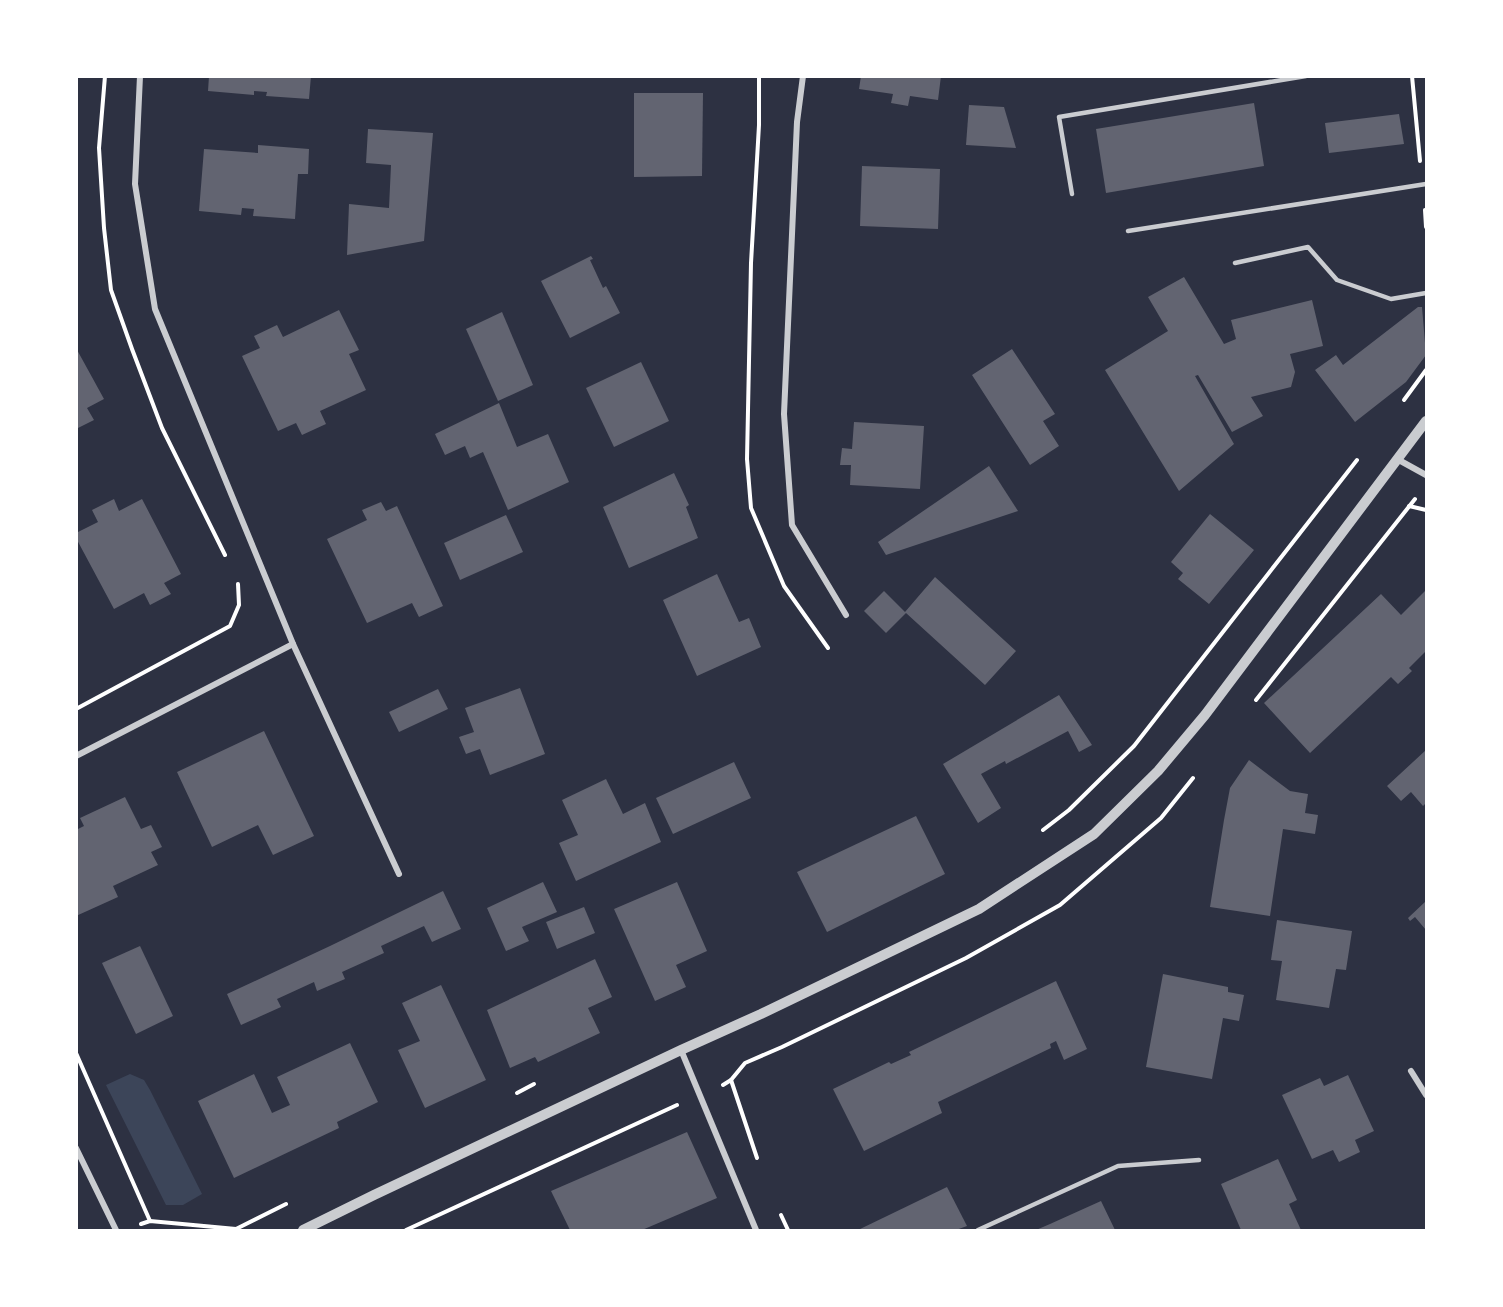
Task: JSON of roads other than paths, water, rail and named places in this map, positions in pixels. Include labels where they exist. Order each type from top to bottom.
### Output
[{"type":"street","points":[[140,76],[135,183],[155,309],[293,644],[399,874]]},
{"type":"street","points":[[803,76],[797,122],[784,414],[792,525],[846,615]]},
{"type":"street","points":[[303,1230],[979,909],[1094,834],[1158,771],[1204,715],[1426,421]]},
{"type":"street","points":[[1397,459],[1426,475]]},
{"type":"street","points":[[76,756],[293,644]]},
{"type":"street","points":[[681,1050],[756,1230]]},
{"type":"street","points":[[1411,1071],[1426,1095]]},
{"type":"street","points":[[76,1148],[116,1230]]},
{"type":"lane","points":[[1072,194],[1059,117],[1306,76]]},
{"type":"lane","points":[[1128,231],[1426,184]]},
{"type":"lane","points":[[1235,263],[1308,247],[1337,280],[1391,299],[1426,293]]},
{"type":"lane","points":[[978,1230],[1118,1166],[1199,1160]]}]
